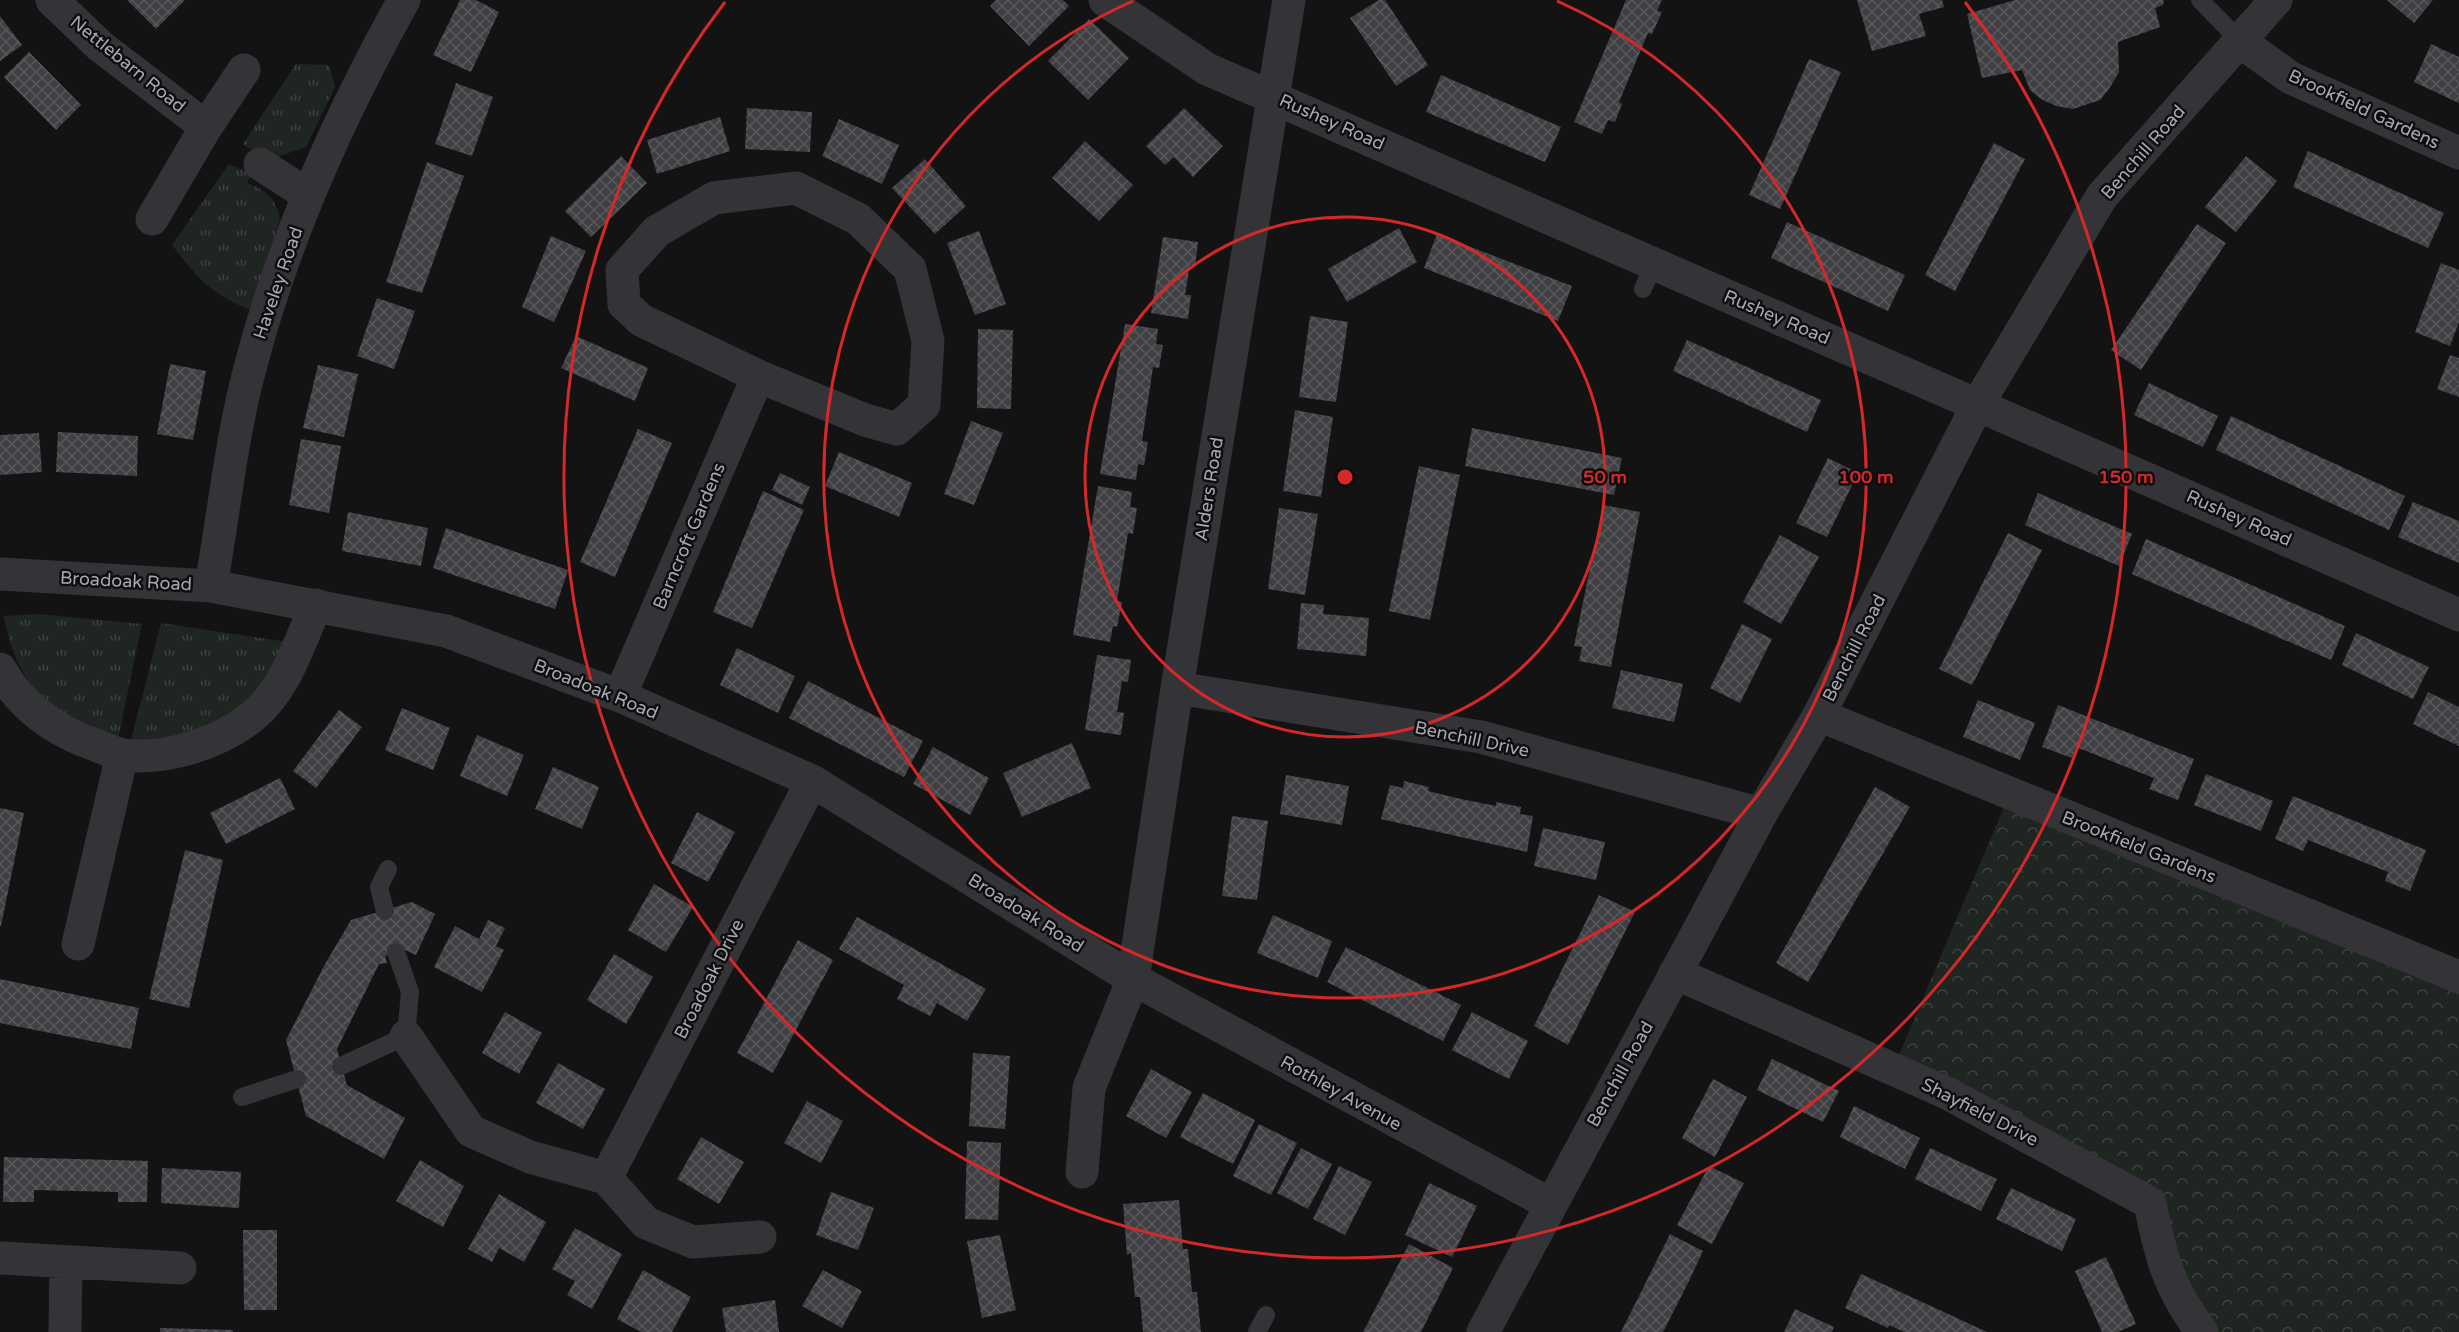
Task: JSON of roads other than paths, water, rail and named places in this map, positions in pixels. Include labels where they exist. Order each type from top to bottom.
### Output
[{"type":"street","name":"Nettlebarn Road","points":[[52,0],[100,46],[206,127]]},
{"type":"street","name":"Haveley Road","points":[[211,586],[247,379],[261,328],[308,195],[376,51],[404,0]]},
{"type":"street","name":"Rushey Road","points":[[1105,0],[1207,69],[1273,97],[1649,276],[1978,404],[2459,615]]},
{"type":"street","name":"Alders Road","points":[[1082,1172],[1089,1088],[1133,979],[1289,0]]},
{"type":"street","name":"Benchill Road","points":[[1483,1332],[1761,814],[1820,715],[1978,404],[2102,195],[2241,42],[2276,0]]},
{"type":"street","name":"Brookfield Gardens","points":[[2241,42],[2291,78],[2459,153]]},
{"type":"street","points":[[152,219],[206,127],[244,70]]},
{"type":"street","points":[[260,164],[308,195]]},
{"type":"street","points":[[796,188],[858,219],[910,269],[928,341],[924,405],[897,429],[865,420],[758,376],[640,320],[624,304],[622,270],[657,231],[714,198],[796,188]]},
{"type":"street","name":"Barncroft Gardens","points":[[620,696],[758,376]]},
{"type":"street","name":"Broadoak Road","points":[[0,574],[211,586],[446,631],[620,696],[812,781],[1133,979]]},
{"type":"street","points":[[0,669],[9,685],[39,717],[73,738],[122,755],[156,756],[201,744],[230,731],[254,716],[278,691],[316,605]]},
{"type":"street","name":"Benchill Drive","points":[[1178,688],[1481,737],[1761,814]]},
{"type":"street","name":"Brookfield Gardens","points":[[1820,715],[2459,977]]},
{"type":"street","points":[[78,944],[122,755]]},
{"type":"street","name":"Broadoak Drive","points":[[606,1178],[812,781]]},
{"type":"street","name":"Shayfield Drive","points":[[1675,973],[1947,1093],[2150,1203],[2160,1254],[2182,1305],[2202,1332]]},
{"type":"street","name":"Rothley Avenue","points":[[1133,979],[1550,1204]]},
{"type":"street","points":[[406,1036],[471,1131],[530,1157],[606,1178],[646,1223],[693,1242],[760,1237]]},
{"type":"street","points":[[0,1258],[180,1269]]},
{"type":"street","points":[[66,1262],[66,1332]]},
{"type":"lane","points":[[2200,0],[2241,42]]},
{"type":"lane","points":[[385,911],[379,887],[388,869]]},
{"type":"lane","points":[[341,1065],[406,1036],[410,992],[396,952]]},
{"type":"lane","points":[[242,1097],[297,1079]]},
{"type":"lane","points":[[1257,1332],[1266,1315]]}]
